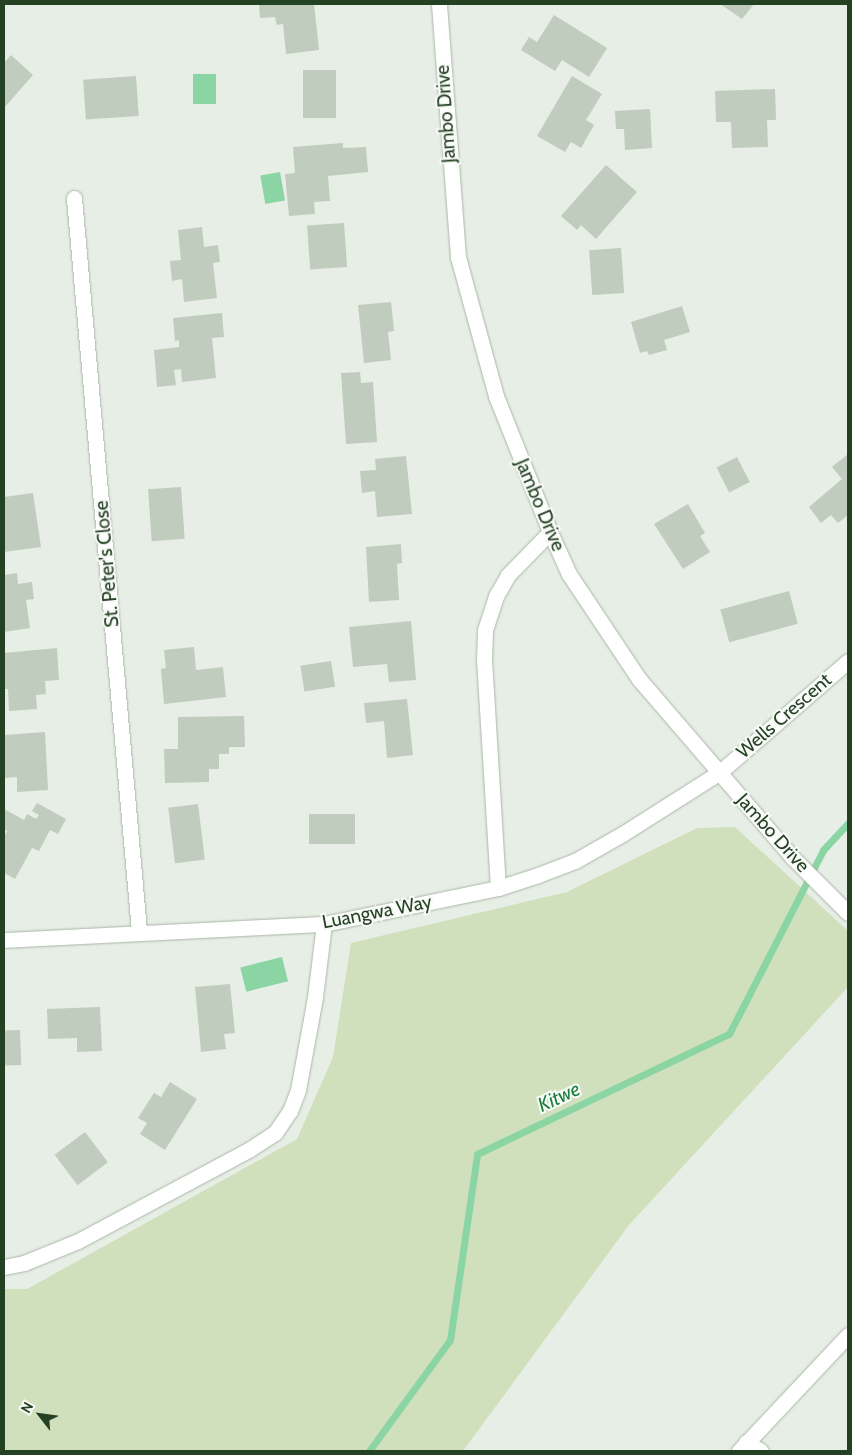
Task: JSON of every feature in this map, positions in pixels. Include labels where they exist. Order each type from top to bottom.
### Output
[{"type":"street","name":"Jambo Drive","points":[[439,4],[458,256],[496,396],[550,532],[569,574],[600,624],[639,679],[792,857],[848,913]]},
{"type":"street","name":"St. Peter's Close","points":[[74,198],[139,931]]},
{"type":"street","points":[[498,888],[484,660],[485,630],[496,596],[508,575],[550,532]]},
{"type":"street","name":"Wells Crescent","points":[[720,772],[848,661]]},
{"type":"street","name":"Luangwa Way","points":[[4,940],[139,931],[324,924],[498,888],[575,861],[720,772]]},
{"type":"street","points":[[4,1267],[24,1263],[78,1241],[250,1149],[275,1132],[290,1111],[298,1090],[315,997],[324,924]]},
{"type":"street","points":[[742,1447],[848,1335]]},
{"type":"street","points":[[742,1447],[761,1451]]},
{"type":"shaded area","points":[[193,74],[216,74],[216,104],[193,104]]},
{"type":"shaded area","points":[[280,172],[285,201],[265,204],[260,175]]},
{"type":"shaded area","points":[[735,827],[848,931],[848,987],[629,1225],[463,1451],[4,1451],[4,1289],[27,1289],[297,1139],[333,1057],[351,943],[567,892],[697,828]]},
{"type":"shaded area","points":[[282,957],[288,981],[246,992],[240,967]]},
{"type":"building","points":[[259,4],[314,4],[319,50],[286,54],[283,24],[277,25],[275,17],[260,18]]},
{"type":"building","points":[[720,4],[754,4],[742,19]]},
{"type":"building","points":[[554,15],[607,48],[589,77],[562,60],[555,71],[521,50],[529,37],[537,42]]},
{"type":"building","points":[[11,55],[33,75],[4,108],[4,63]]},
{"type":"building","points":[[303,70],[336,70],[336,118],[303,118]]},
{"type":"building","points":[[136,76],[139,116],[86,120],[83,80]]},
{"type":"building","points":[[572,76],[602,94],[586,120],[594,125],[581,148],[571,142],[565,152],[537,136]]},
{"type":"building","points":[[775,89],[776,120],[767,120],[768,147],[732,148],[731,122],[716,122],[715,91]]},
{"type":"building","points":[[650,109],[652,148],[625,150],[624,129],[616,129],[615,111]]},
{"type":"building","points":[[343,143],[343,148],[366,147],[368,172],[328,176],[330,201],[314,202],[315,214],[289,216],[285,174],[295,173],[293,147]]},
{"type":"building","points":[[606,165],[637,192],[596,239],[581,225],[577,230],[561,216]]},
{"type":"building","points":[[344,223],[347,267],[310,269],[307,226]]},
{"type":"building","points":[[202,227],[204,247],[218,245],[220,262],[213,263],[217,298],[184,302],[182,279],[172,281],[170,261],[181,260],[178,230]]},
{"type":"building","points":[[621,248],[624,293],[592,295],[589,250]]},
{"type":"building","points":[[391,302],[394,331],[388,332],[391,360],[364,363],[358,305]]},
{"type":"building","points":[[682,306],[690,332],[664,340],[667,350],[649,355],[647,351],[640,353],[631,322]]},
{"type":"building","points":[[222,313],[224,337],[212,338],[216,378],[182,382],[181,369],[174,370],[176,385],[157,387],[154,350],[179,347],[179,340],[175,341],[173,318]]},
{"type":"building","points":[[360,372],[361,383],[373,382],[377,442],[346,444],[341,373]]},
{"type":"building","points":[[848,454],[848,515],[838,523],[831,515],[821,523],[809,507],[842,479],[832,467]]},
{"type":"building","points":[[406,456],[412,514],[377,517],[375,491],[362,493],[360,471],[376,470],[375,459]]},
{"type":"building","points":[[737,457],[750,482],[729,492],[717,467]]},
{"type":"building","points":[[181,487],[185,539],[152,541],[148,489]]},
{"type":"building","points":[[33,493],[41,547],[4,552],[4,497]]},
{"type":"building","points":[[688,504],[705,533],[700,536],[710,552],[683,569],[654,524]]},
{"type":"building","points":[[401,544],[402,563],[397,564],[399,600],[369,602],[366,547]]},
{"type":"building","points":[[17,573],[18,584],[32,582],[34,599],[26,600],[30,628],[4,632],[4,575]]},
{"type":"building","points":[[789,591],[798,624],[729,642],[720,609]]},
{"type":"building","points":[[411,621],[416,680],[389,682],[387,664],[353,667],[349,627]]},
{"type":"building","points":[[194,647],[196,670],[223,667],[226,697],[164,704],[161,669],[166,668],[164,650]]},
{"type":"building","points":[[57,648],[59,680],[45,681],[46,694],[36,695],[37,709],[9,711],[8,689],[4,689],[4,653]]},
{"type":"building","points":[[331,661],[335,687],[304,692],[300,666]]},
{"type":"building","points":[[407,699],[413,755],[387,758],[384,721],[366,723],[364,703]]},
{"type":"building","points":[[244,716],[245,747],[229,747],[229,754],[219,754],[219,769],[209,769],[209,782],[165,783],[164,749],[178,749],[178,717]]},
{"type":"building","points":[[45,732],[48,790],[17,792],[17,777],[4,778],[4,735]]},
{"type":"building","points":[[37,803],[66,819],[58,834],[50,830],[39,851],[32,848],[15,879],[4,873],[4,837],[7,831],[4,829],[4,809],[24,820],[27,814],[36,819],[39,815],[32,811]]},
{"type":"building","points":[[198,804],[205,860],[175,863],[168,808]]},
{"type":"building","points":[[309,814],[355,814],[355,844],[309,844]]},
{"type":"building","points":[[230,984],[235,1033],[224,1034],[226,1049],[201,1052],[195,987]]},
{"type":"building","points":[[100,1007],[102,1051],[77,1052],[77,1038],[48,1039],[47,1009]]},
{"type":"building","points":[[20,1030],[21,1065],[5,1066],[4,1031]]},
{"type":"building","points":[[170,1082],[197,1099],[165,1150],[140,1134],[147,1123],[138,1118],[154,1093],[161,1097]]},
{"type":"building","points":[[85,1132],[108,1162],[78,1185],[55,1155]]},
{"type":"waterway","name":"Kitwe","points":[[369,1451],[450,1340],[477,1154],[729,1034],[823,850],[848,823]]}]
